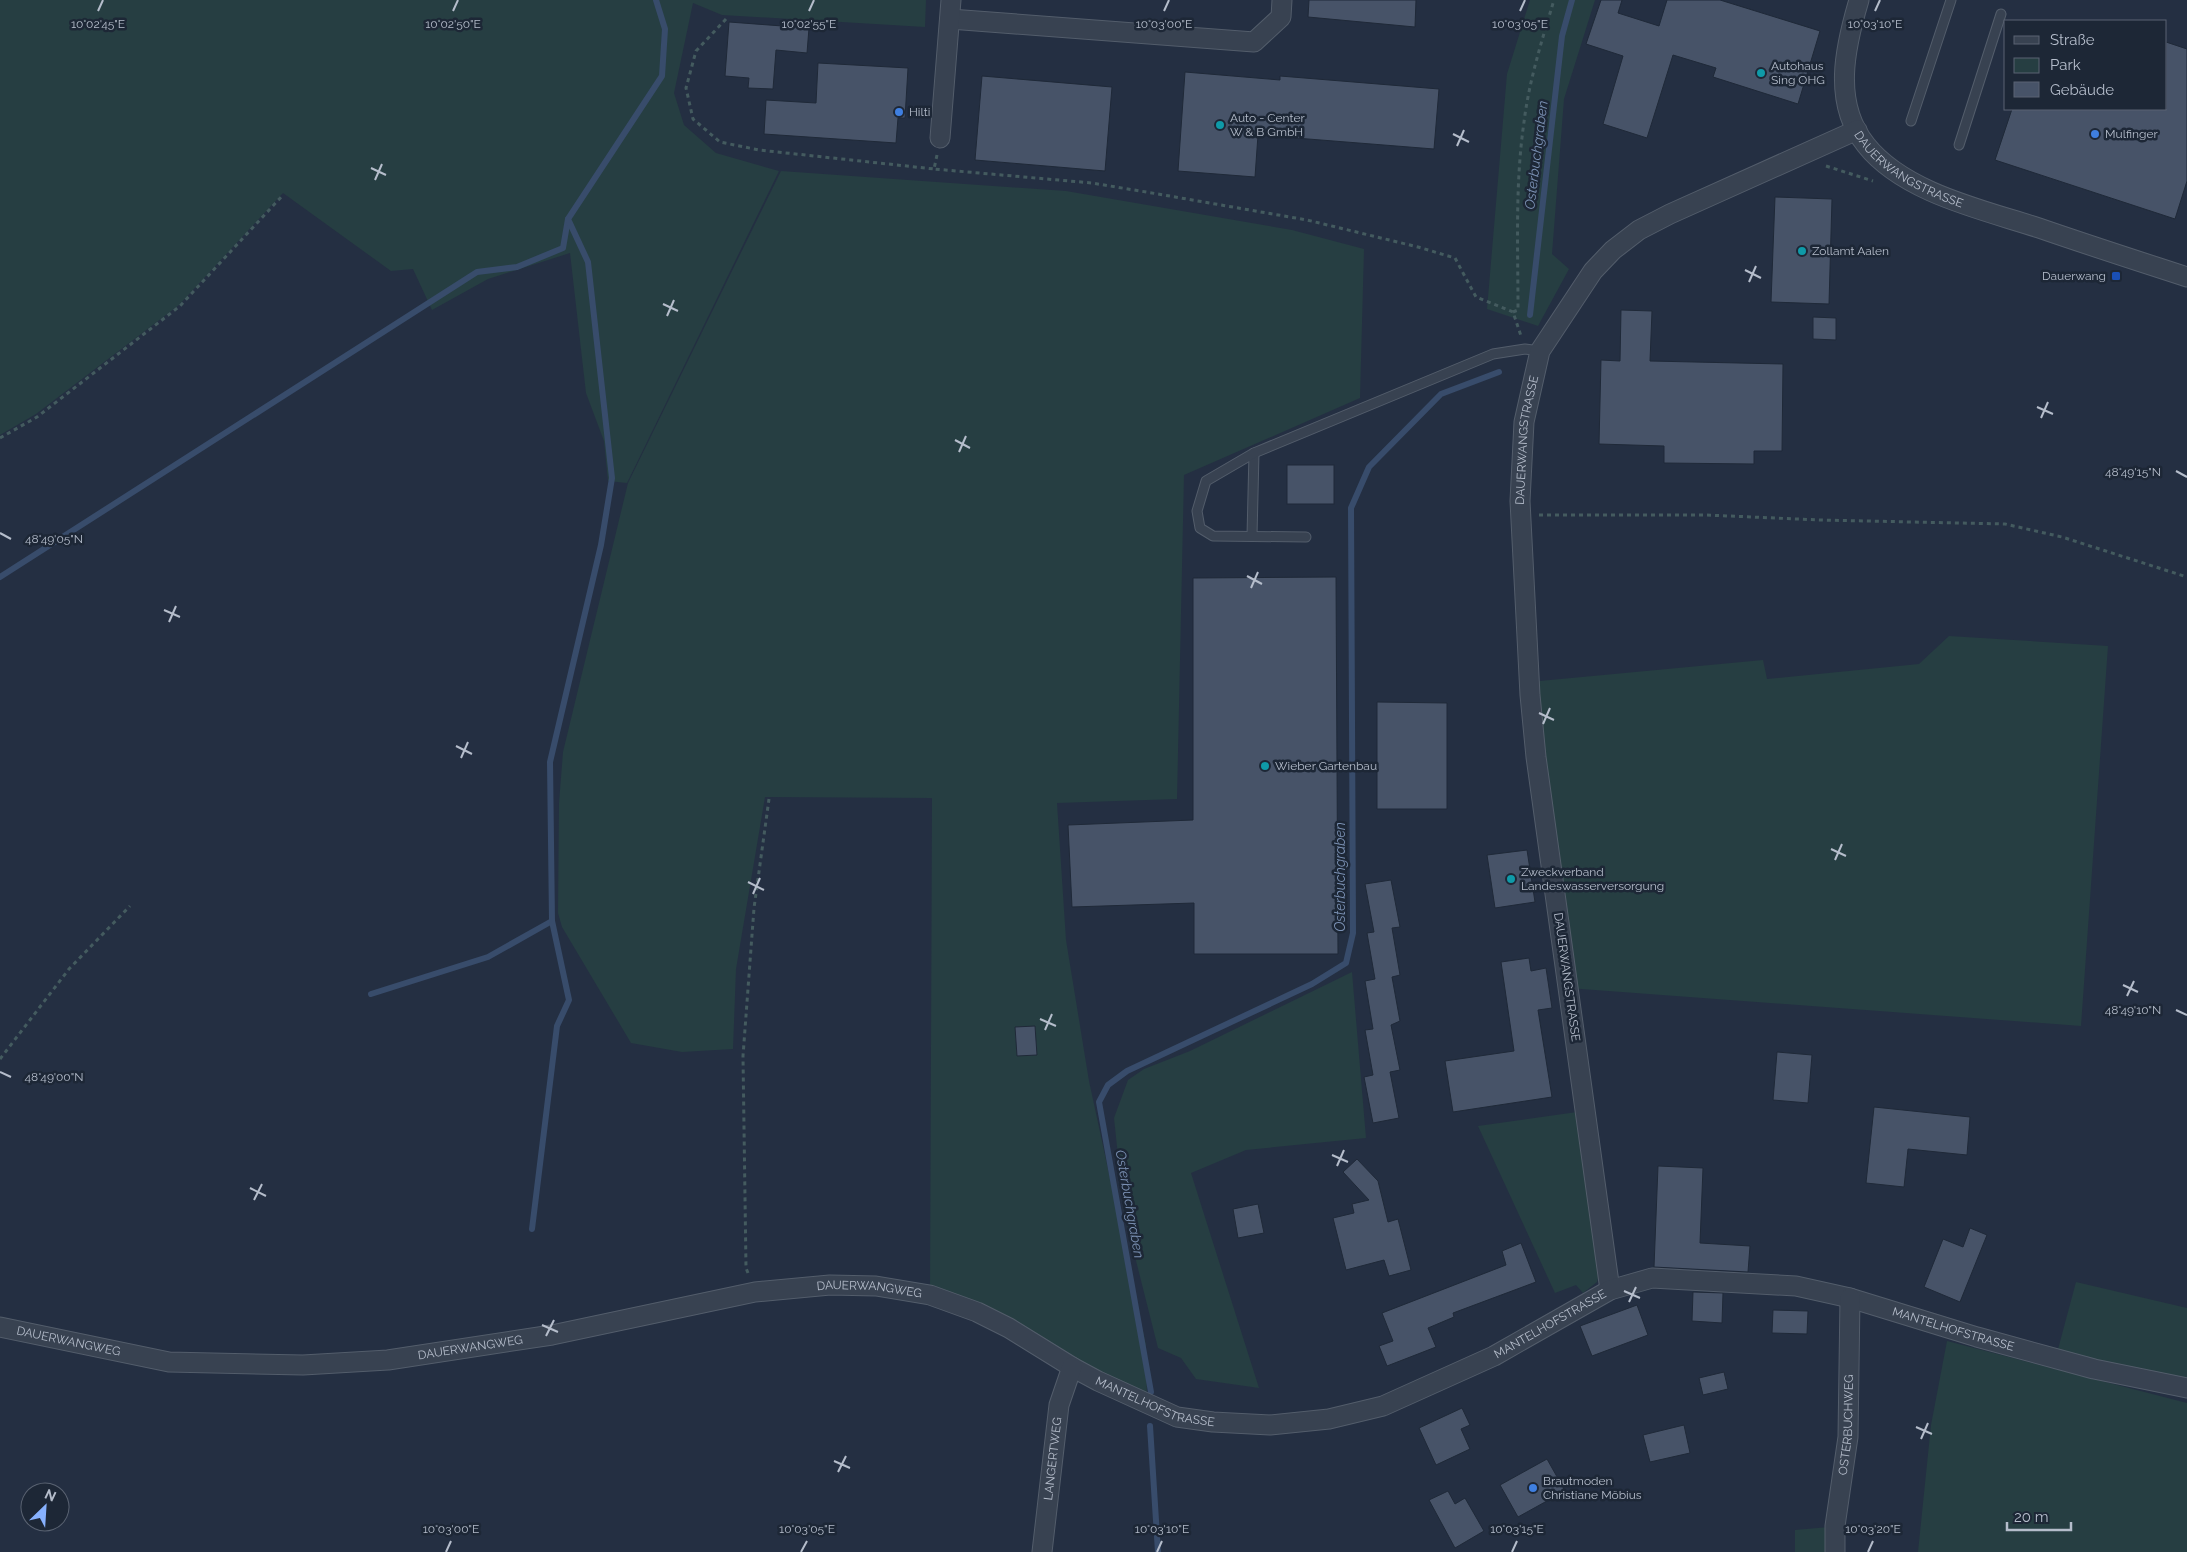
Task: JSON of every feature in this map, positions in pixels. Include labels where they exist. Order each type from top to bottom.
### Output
[{"type":"street","points":[[940,138],[951,0]]},
{"type":"street","points":[[950,19],[1254,42],[1281,17],[1282,0]]},
{"type":"street","points":[[1857,130],[1848,109],[1844,88],[1848,39],[1859,0]]},
{"type":"street","name":"DAUERWANGSTRASSE","points":[[1610,1290],[1536,758],[1530,695],[1521,515],[1524,422],[1532,350],[1593,271],[1613,250],[1640,230],[1670,214],[1857,130],[1866,146],[1885,163],[1933,192],[2187,277]]},
{"type":"street","name":"MANTELHOFSTRASSE","points":[[1072,1367],[1177,1417],[1214,1422],[1270,1425],[1329,1419],[1383,1406],[1494,1356],[1610,1290],[1652,1278],[1796,1286],[1850,1298],[1977,1337],[2085,1367],[2187,1388]]},
{"type":"street","name":"DAUERWANGWEG","points":[[0,1327],[169,1362],[303,1365],[388,1360],[552,1335],[755,1292],[830,1285],[876,1286],[930,1295],[977,1312],[1009,1328],[1072,1367]]},
{"type":"street","name":"OSTERBUCHWEG","points":[[1835,1552],[1835,1526],[1848,1438],[1850,1298]]},
{"type":"street","name":"LANGERTWEG","points":[[1042,1552],[1059,1405],[1072,1367]]},
{"type":"lane","points":[[1911,120],[1951,0]]},
{"type":"lane","points":[[1958,145],[2000,14]]},
{"type":"lane","points":[[1306,537],[1213,536],[1200,528],[1197,511],[1206,481],[1254,453],[1493,354],[1532,350]]},
{"type":"lane","points":[[1252,536],[1254,453]]},
{"type":"path","points":[[1513,312],[1518,310],[1518,200],[1524,122],[1539,47],[1554,0]]},
{"type":"path","points":[[726,19],[696,51],[686,88],[693,119],[720,142],[758,150],[934,169],[1092,183],[1307,220],[1418,247],[1455,258],[1476,297],[1513,312],[1532,350]]},
{"type":"path","points":[[934,169],[940,138]]},
{"type":"path","points":[[1797,156],[1878,182]]},
{"type":"path","points":[[0,438],[37,417],[180,306],[283,195]]},
{"type":"path","points":[[1521,515],[1706,515],[1820,520],[2005,524],[2062,537],[2187,577]]},
{"type":"path","points":[[755,1292],[746,1268],[743,1056],[754,908],[769,799]]},
{"type":"path","points":[[0,1059],[69,969],[130,906]]},
{"type":"green space","points":[[0,0],[926,0],[925,27],[722,15],[693,3],[674,93],[684,125],[716,153],[779,171],[627,483],[608,481],[604,441],[586,393],[570,253],[488,279],[432,310],[413,269],[391,271],[283,193],[179,305],[36,414],[0,435]]},
{"type":"green space","points":[[1530,0],[1595,0],[1564,99],[1552,254],[1569,269],[1538,326],[1487,309],[1507,74]]},
{"type":"green space","points":[[781,171],[1066,191],[1292,230],[1364,249],[1360,398],[1184,475],[1177,799],[1057,803],[1066,940],[1089,1081],[1146,1345],[1147,1404],[930,1295],[932,798],[765,797],[736,969],[733,1049],[682,1052],[631,1043],[562,927],[558,913],[559,803],[563,752],[628,483]]},
{"type":"green space","points":[[1949,636],[2108,646],[2081,1026],[1568,988],[1529,682],[1763,660],[1767,679],[1919,664]]},
{"type":"green space","points":[[1352,972],[1366,1138],[1246,1150],[1191,1173],[1259,1388],[1196,1379],[1181,1358],[1158,1348],[1124,1213],[1114,1118],[1128,1080],[1144,1069],[1190,1051]]},
{"type":"green space","points":[[1577,1112],[1602,1262],[1597,1282],[1583,1293],[1576,1285],[1555,1293],[1478,1126]]},
{"type":"green space","points":[[2076,1282],[2187,1308],[2187,1378],[2057,1353]]},
{"type":"green space","points":[[1947,1341],[2187,1403],[2187,1552],[1918,1552],[1931,1425]]},
{"type":"green space","points":[[1829,1527],[1827,1552],[1795,1552],[1795,1530]]},
{"type":"building","points":[[1309,0],[1416,0],[1415,27],[1308,17]]},
{"type":"building","name":"Autohaus Sing OHG","points":[[1601,0],[1622,0],[1618,13],[1659,26],[1667,0],[1720,0],[1820,31],[1798,104],[1713,77],[1716,68],[1673,55],[1647,138],[1603,124],[1623,56],[1586,44]]},
{"type":"building","points":[[729,22],[809,28],[807,53],[776,50],[773,89],[748,88],[749,78],[725,76]]},
{"type":"building","name":"Mulfinger","points":[[2167,42],[2187,49],[2187,181],[2175,219],[1995,160],[2012,110],[2167,110]]},
{"type":"building","points":[[818,63],[908,68],[905,118],[898,118],[896,143],[764,134],[766,100],[816,103]]},
{"type":"building","points":[[1185,72],[1280,80],[1280,76],[1439,89],[1434,149],[1258,135],[1255,177],[1178,171]]},
{"type":"building","points":[[982,76],[1112,87],[1105,171],[975,160]]},
{"type":"building","name":"Zollamt Aalen","points":[[1775,197],[1832,199],[1829,304],[1771,302]]},
{"type":"building","points":[[1621,310],[1652,311],[1650,361],[1783,364],[1782,451],[1754,451],[1754,464],[1664,463],[1664,446],[1599,444],[1601,360],[1620,361]]},
{"type":"building","points":[[1813,317],[1836,318],[1836,340],[1813,339]]},
{"type":"building","points":[[1287,465],[1334,465],[1334,504],[1287,504]]},
{"type":"building","name":"Wieber Gartenbau","points":[[1336,577],[1338,954],[1194,954],[1194,903],[1072,907],[1068,825],[1193,820],[1193,578]]},
{"type":"building","points":[[1377,702],[1447,703],[1447,809],[1377,809]]},
{"type":"building","name":"Zweckverband Landeswasserversorgung","points":[[1527,850],[1535,902],[1495,908],[1487,855]]},
{"type":"building","points":[[1391,880],[1400,927],[1392,928],[1400,975],[1392,977],[1400,1021],[1391,1025],[1400,1070],[1390,1072],[1399,1118],[1373,1123],[1364,1077],[1373,1075],[1365,1030],[1373,1029],[1365,981],[1375,979],[1367,933],[1374,932],[1365,884]]},
{"type":"building","points":[[1529,958],[1531,971],[1546,968],[1552,1008],[1538,1010],[1552,1097],[1453,1112],[1445,1061],[1514,1051],[1501,962]]},
{"type":"building","points":[[1035,1026],[1037,1055],[1017,1056],[1015,1027]]},
{"type":"building","points":[[1777,1052],[1812,1055],[1808,1103],[1773,1100]]},
{"type":"building","points":[[1874,1107],[1970,1117],[1967,1155],[1908,1149],[1904,1187],[1866,1183]]},
{"type":"building","points":[[1357,1159],[1378,1181],[1388,1222],[1398,1219],[1411,1270],[1389,1276],[1384,1260],[1346,1270],[1333,1218],[1354,1213],[1352,1204],[1369,1200],[1343,1172]]},
{"type":"building","points":[[1658,1166],[1703,1168],[1700,1243],[1750,1246],[1748,1272],[1654,1267]]},
{"type":"building","points":[[1258,1204],[1264,1233],[1238,1238],[1233,1209]]},
{"type":"building","points":[[1970,1228],[1987,1235],[1960,1302],[1924,1287],[1943,1239],[1963,1247]]},
{"type":"building","points":[[1521,1243],[1536,1282],[1453,1313],[1454,1317],[1428,1328],[1436,1347],[1387,1366],[1379,1346],[1393,1341],[1382,1313],[1506,1265],[1502,1251]]},
{"type":"building","points":[[1693,1292],[1723,1293],[1722,1323],[1692,1321]]},
{"type":"building","points":[[1637,1305],[1648,1335],[1592,1356],[1580,1326]]},
{"type":"building","points":[[1773,1310],[1808,1311],[1807,1334],[1772,1333]]},
{"type":"building","points":[[1724,1372],[1728,1389],[1703,1395],[1699,1378]]},
{"type":"building","points":[[1462,1408],[1470,1425],[1461,1429],[1470,1449],[1436,1465],[1419,1428]]},
{"type":"building","points":[[1684,1425],[1690,1453],[1650,1462],[1643,1435]]},
{"type":"building","name":"Brautmoden Christiane Möbius","points":[[1547,1459],[1565,1491],[1518,1517],[1500,1485]]},
{"type":"building","points":[[1448,1491],[1455,1504],[1465,1498],[1484,1531],[1455,1548],[1429,1500]]},
{"type":"waterway","points":[[532,1229],[557,1026],[569,1000],[552,921],[550,762],[601,545],[612,478],[588,262],[568,219],[662,76],[665,29],[656,0]]},
{"type":"waterway","name":"Osterbuchgraben","points":[[1530,315],[1562,36],[1572,0]]},
{"type":"waterway","points":[[0,577],[477,272],[517,267],[563,248],[568,219]]},
{"type":"waterway","name":"Osterbuchgraben","points":[[1151,1392],[1099,1102],[1108,1085],[1127,1071],[1312,984],[1346,963],[1353,933],[1351,508],[1369,467],[1441,394],[1499,372]]},
{"type":"waterway","points":[[371,994],[488,957],[552,921]]},
{"type":"waterway","name":"Osterbuchgraben","points":[[1150,1426],[1158,1552]]},
{"type":"place","name":"Autohaus Sing OHG","points":[[1761,73]]},
{"type":"place","name":"Hilti","points":[[899,112]]},
{"type":"place","name":"Auto - Center W & B GmbH","points":[[1220,125]]},
{"type":"place","name":"Mulfinger","points":[[2095,134]]},
{"type":"place","name":"Zollamt Aalen","points":[[1802,251]]},
{"type":"place","name":"Dauerwang","points":[[2116,276]]},
{"type":"place","name":"Wieber Gartenbau","points":[[1265,766]]},
{"type":"place","name":"Zweckverband Landeswasserversorgung","points":[[1511,879]]},
{"type":"place","name":"Brautmoden Christiane Möbius","points":[[1533,1488]]}]
